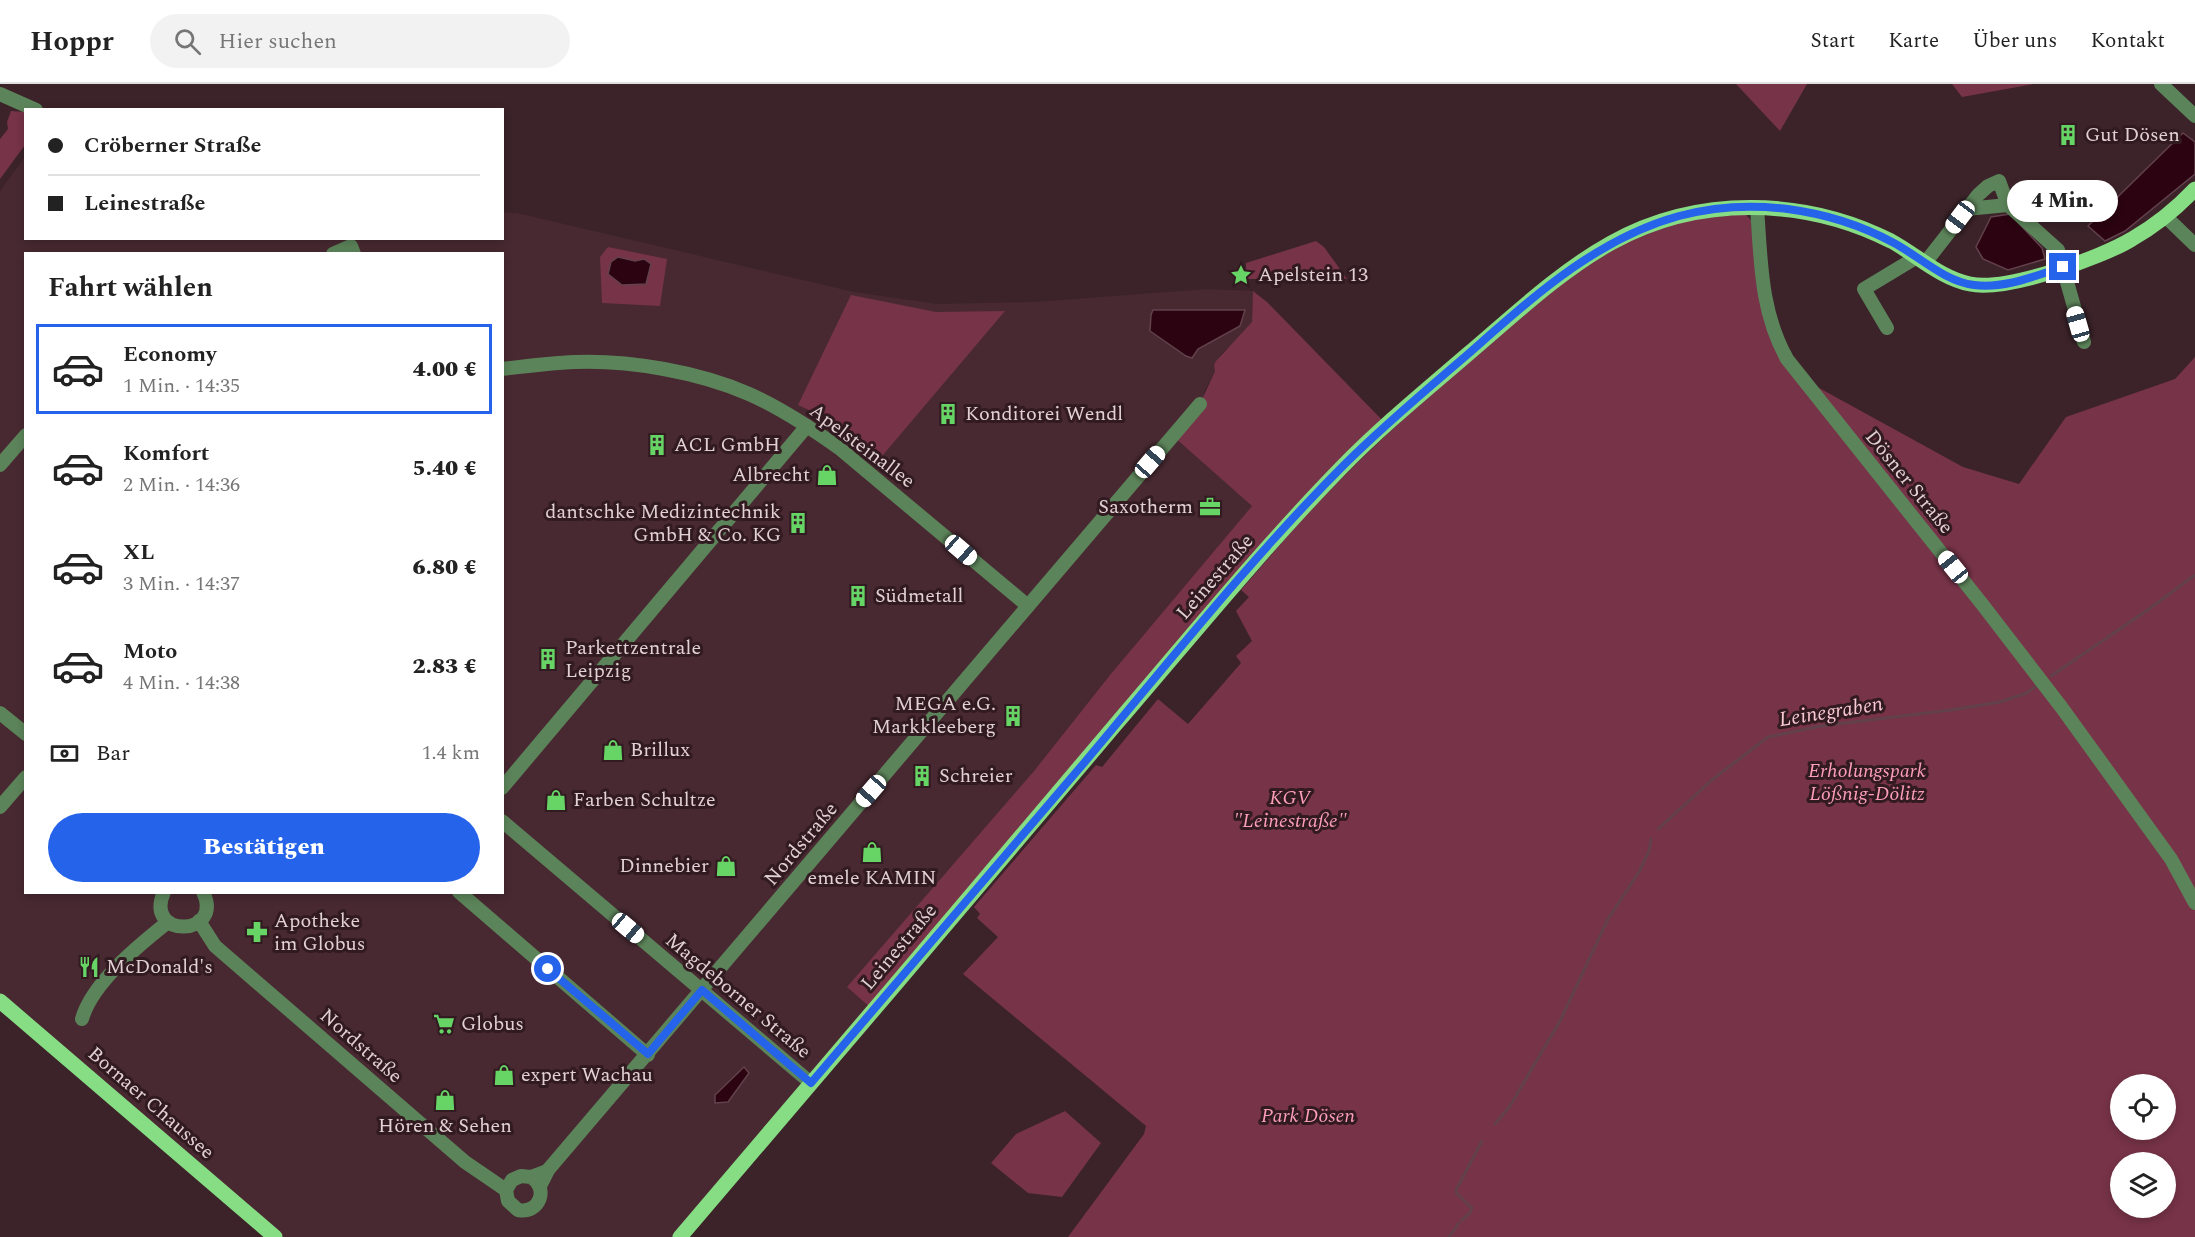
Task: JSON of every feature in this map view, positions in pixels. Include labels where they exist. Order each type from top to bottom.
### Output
[{"type":"main road","name":"Leinestraße","points":[[680,1237],[1239,579],[1346,463],[1515,314],[1574,267],[1610,244],[1653,224],[1683,215],[1757,207],[1782,208],[1831,216],[1896,244],[1958,280],[1979,285],[2018,281],[2121,246],[2150,228],[2195,189]]},
{"type":"main road","name":"Bornaer Chaussee","points":[[0,1001],[275,1237]]},
{"type":"street","points":[[2161,84],[2195,116]]},
{"type":"street","points":[[0,94],[32,108]]},
{"type":"street","points":[[1887,328],[1864,289],[1921,260],[1988,186],[1999,180],[2008,206],[2058,250],[2084,342]]},
{"type":"street","points":[[1966,209],[2008,206]]},
{"type":"street","name":"Dösner Straße","points":[[1757,207],[1761,281],[1765,302],[1776,338],[1787,359],[2040,679],[2171,859],[2195,903]]},
{"type":"street","points":[[2165,216],[2195,245]]},
{"type":"street","name":"Apelsteinallee","points":[[504,369],[576,362],[646,366],[690,375],[749,394],[807,426],[873,475],[1028,606]]},
{"type":"street","name":"Nordstraße","points":[[535,1181],[547,1171],[648,1054],[1200,404]]},
{"type":"street","points":[[504,786],[807,426]]},
{"type":"street","points":[[0,465],[24,437]]},
{"type":"street","points":[[0,713],[24,732]]},
{"type":"street","points":[[0,807],[24,779]]},
{"type":"street","name":"Magdeborner Straße","points":[[504,823],[811,1083]]},
{"type":"street","points":[[164,894],[161,910],[168,922],[183,928],[199,921],[206,906],[203,894]]},
{"type":"street","points":[[461,894],[648,1054]]},
{"type":"street","name":"Nordstraße","points":[[199,921],[215,946],[465,1162],[506,1190]]},
{"type":"street","points":[[82,1019],[87,1004],[136,947],[168,922]]},
{"type":"street","name":"Nordstraße","points":[[516,1177],[535,1181],[541,1196],[536,1206],[527,1211],[518,1210],[511,1205],[506,1190],[516,1177]]},
{"type":"shaded area","points":[[2183,133],[2195,142],[2195,174],[2125,231],[2105,241],[2088,226]]},
{"type":"shaded area","points":[[24,158],[24,240],[504,240],[504,212],[517,213],[854,292],[937,304],[1035,302],[1207,289],[1253,291],[1252,322],[1244,333],[1222,353],[1214,365],[1215,371],[1204,392],[1253,505],[1110,675],[1034,771],[848,988],[873,1010],[680,1237],[275,1237],[0,1001],[0,191]]},
{"type":"shaded area","points":[[2010,214],[2042,248],[2045,259],[2008,270],[1983,259],[1976,247],[1991,217]]},
{"type":"shaded area","points":[[618,257],[635,261],[644,259],[651,264],[646,284],[622,285],[608,274],[611,262]]},
{"type":"shaded area","points":[[1153,310],[1245,310],[1240,326],[1198,349],[1192,358],[1150,331]]},
{"type":"shaded area","points":[[744,1067],[749,1073],[728,1102],[715,1103],[715,1095]]},
{"type":"green space","points":[[1736,84],[1807,84],[1780,131]]},
{"type":"green space","points":[[1952,84],[2034,84],[1962,97]]},
{"type":"green space","points":[[11,111],[24,112],[24,146],[0,179],[0,139],[8,129],[7,122]]},
{"type":"green space","name":"Erholungspark Lößnig-Dölitz","points":[[1745,214],[1751,220],[1760,301],[1801,378],[1963,467],[2019,484],[2066,417],[2175,379],[2195,357],[2195,1237],[1068,1237],[1144,1134],[1146,1126],[963,974],[998,937],[977,918],[980,914],[974,907],[1096,765],[1102,767],[1158,699],[1188,724],[1241,663],[1236,656],[1252,641],[1236,611],[1249,597],[1241,590],[1313,508],[1358,462],[1454,375],[1551,292],[1584,267],[1639,235],[1691,220]]},
{"type":"green space","points":[[1316,241],[1324,247],[1347,279],[1246,279],[1246,263]]},
{"type":"green space","points":[[608,247],[667,259],[660,306],[602,303],[600,257]]},
{"type":"green space","points":[[1253,291],[1267,302],[1387,425],[1346,463],[873,1010],[847,987],[1034,771],[1110,675],[1252,506],[1173,436],[1200,404],[1215,371],[1216,361],[1252,322]]},
{"type":"green space","points":[[851,295],[936,312],[1005,311],[877,462],[811,411],[798,405]]},
{"type":"green space","points":[[1065,1111],[1101,1143],[1062,1197],[1028,1193],[991,1163],[1016,1134]]},
{"type":"waterway","name":"Leinegraben","points":[[2051,676],[2195,575]]},
{"type":"waterway","name":"Leinegraben","points":[[1658,829],[1713,779],[1768,737],[1821,726],[2000,702],[2027,693],[2037,685]]},
{"type":"waterway","name":"Leinegraben","points":[[1495,1124],[1510,1106],[1560,1021],[1608,919],[1639,872],[1649,851],[1651,839]]},
{"type":"waterway","name":"Leinegraben","points":[[1462,1220],[1472,1208],[1457,1194],[1456,1190],[1482,1141]]},
{"type":"waterway","name":"Leinegraben","points":[[1449,1237],[1459,1223]]},
{"type":"place","name":"Gut Dösen","points":[[2068,135]]},
{"type":"place","name":"Apelstein 13","points":[[1241,275]]},
{"type":"place","name":"Konditorei Wendl","points":[[948,414]]},
{"type":"place","name":"ACL GmbH","points":[[657,445]]},
{"type":"place","name":"Albrecht","points":[[827,475]]},
{"type":"place","name":"Saxotherm","points":[[1210,507]]},
{"type":"place","name":"dantschke Medizintechnik GmbH & Co. KG","points":[[798,523]]},
{"type":"place","name":"Südmetall","points":[[858,596]]},
{"type":"place","name":"Parkettzentrale Leipzig","points":[[548,659]]},
{"type":"place","name":"MEGA e.G. Markkleeberg","points":[[1013,716]]},
{"type":"place","name":"Brillux","points":[[613,750]]},
{"type":"place","name":"Schreier","points":[[922,776]]},
{"type":"place","name":"Farben Schultze","points":[[556,800]]},
{"type":"place","name":"emele KAMIN","points":[[872,852]]},
{"type":"place","name":"Dinnebier","points":[[726,866]]},
{"type":"place","name":"Apotheke im Globus","points":[[257,932]]},
{"type":"place","name":"McDonald's","points":[[89,967]]},
{"type":"place","name":"Globus","points":[[444,1024]]},
{"type":"place","name":"expert Wachau","points":[[504,1075]]},
{"type":"place","name":"Hören & Sehen","points":[[445,1100]]},
{"type":"route","points":[[548,969],[648,1054],[702,990],[811,1083],[1239,579],[1308,503],[1389,423],[1498,328],[1574,267],[1610,244],[1653,224],[1683,215],[1757,207],[1782,208],[1831,216],[1872,232],[1946,275],[1970,284],[1994,285],[2018,281],[2063,267]]},
{"type":"park label","name":"KGV \"Leinestraße\"","points":[[1290,810]]},
{"type":"park label","name":"Park Dösen","points":[[1308,1116]]}]
